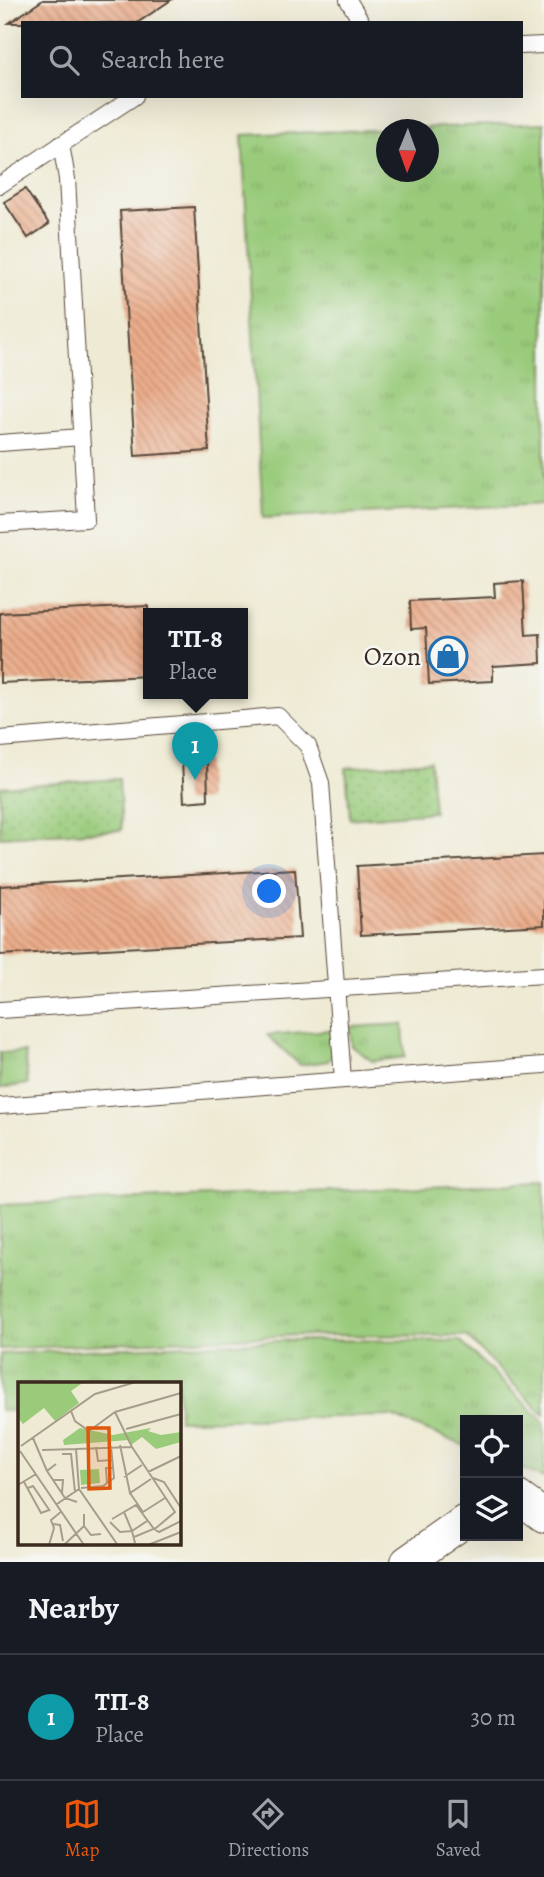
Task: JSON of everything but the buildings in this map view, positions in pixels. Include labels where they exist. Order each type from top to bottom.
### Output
[{"type":"street","points":[[523,1501],[544,1516]]},
{"type":"street","points":[[407,1562],[460,1525]]},
{"type":"lane","points":[[348,0],[361,21]]},
{"type":"lane","points":[[523,46],[544,45]]},
{"type":"lane","points":[[0,185],[132,98]]},
{"type":"lane","points":[[0,524],[86,519],[67,179],[61,144]]},
{"type":"lane","points":[[0,443],[81,437]]},
{"type":"lane","points":[[0,739],[278,716],[308,746],[321,783],[342,1080]]},
{"type":"lane","points":[[0,1010],[544,975]]},
{"type":"lane","points":[[0,1105],[544,1065]]},
{"type":"green space","points":[[544,123],[544,504],[263,518],[242,135],[376,130],[376,182],[439,182],[439,127]]},
{"type":"green space","points":[[430,761],[434,812],[350,819],[346,768]]},
{"type":"green space","points":[[119,779],[122,830],[0,837],[0,787]]},
{"type":"green space","points":[[403,1024],[405,1057],[372,1061],[352,1046],[350,1027]]},
{"type":"green space","points":[[330,1030],[333,1053],[328,1061],[300,1065],[267,1035]]},
{"type":"green space","points":[[25,1052],[28,1084],[0,1088],[0,1053]]},
{"type":"green space","points":[[544,1182],[544,1415],[466,1336],[299,1335],[0,1349],[0,1205]]},
{"type":"green space","points":[[295,1340],[460,1341],[544,1422],[544,1478],[523,1469],[523,1415],[460,1415],[460,1444],[391,1416],[180,1420],[180,1382],[18,1382],[18,1412],[0,1410],[0,1354]]},
{"type":"place","name":"Ozon","points":[[448,656]]},
{"type":"place","name":"ТП-8","points":[[195,780]]}]
